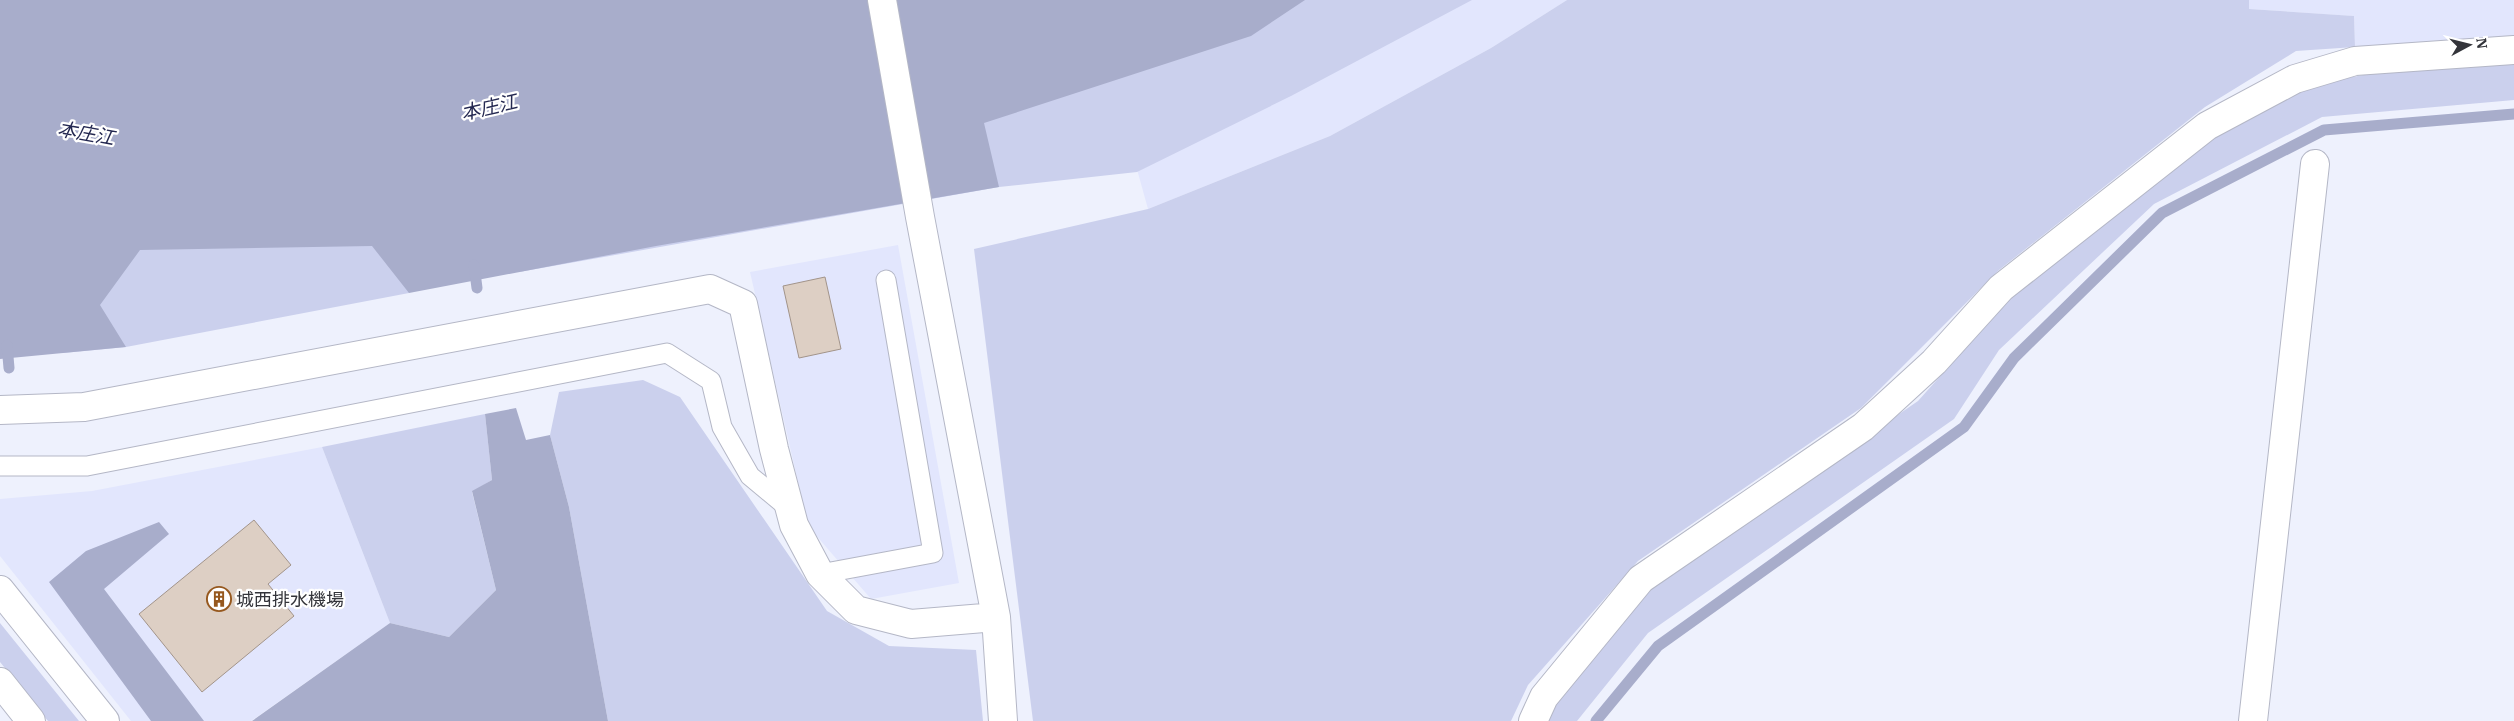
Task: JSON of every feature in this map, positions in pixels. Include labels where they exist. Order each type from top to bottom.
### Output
[{"type":"street","points":[[882,0],[920,217],[996,618],[1003,721]]},
{"type":"street","points":[[1533,721],[1544,697],[1641,580],[1863,427],[1934,362],[2001,288],[2207,126],[2295,78],[2355,61],[2514,50]]},
{"type":"street","points":[[2253,721],[2315,164]]},
{"type":"street","points":[[0,410],[84,407],[710,289],[743,304],[774,449],[794,526],[820,574],[856,610],[911,624],[996,618]]},
{"type":"street","points":[[0,590],[104,721]]},
{"type":"street","points":[[0,682],[31,721]]},
{"type":"lane","points":[[820,574],[933,552],[886,280]]},
{"type":"lane","points":[[0,466],[87,466],[667,352],[711,381],[722,427],[750,476],[790,510]]},
{"type":"shaded area","points":[[1090,0],[1567,0],[1491,48],[1330,136],[1148,209]]},
{"type":"shaded area","points":[[1175,0],[1472,0],[1291,96],[1137,172],[999,187],[519,272]]},
{"type":"shaded area","points":[[1567,0],[2249,0],[2249,9],[2354,16],[2355,47],[2296,51],[2205,107],[1999,270],[1861,408],[1638,561],[1528,685],[1511,721],[1033,721],[974,249],[1148,209],[1330,136],[1491,48]]},
{"type":"shaded area","points":[[2249,0],[2514,0],[2514,37],[2355,47],[2354,16],[2249,9]]},
{"type":"shaded area","points":[[2514,63],[2514,100],[2322,117],[2154,204],[1999,350],[1954,419],[1648,633],[1577,721],[1544,721],[1552,701],[1644,590],[1918,401],[2019,288],[2213,133],[2313,84],[2386,71]]},
{"type":"shaded area","points":[[61,212],[422,251],[409,293],[126,347],[63,353]]},
{"type":"shaded area","points":[[898,245],[959,583],[871,599],[808,526],[750,272]]},
{"type":"shaded area","points":[[643,380],[680,397],[827,611],[889,646],[976,650],[983,721],[608,721],[569,507],[550,435],[559,392]]},
{"type":"shaded area","points":[[485,414],[492,480],[472,492],[496,590],[449,637],[390,623],[322,447]]},
{"type":"shaded area","points":[[322,447],[390,623],[251,721],[131,721],[0,556],[0,499],[92,491]]},
{"type":"shaded area","points":[[0,623],[79,721],[48,721],[0,662]]},
{"type":"water","name":"本庄江","points":[[0,0],[1305,0],[1251,36],[984,123],[999,187],[656,246],[409,293],[372,246],[140,250],[100,305],[126,347],[0,359]]},
{"type":"water","points":[[516,408],[526,440],[550,435],[569,507],[608,721],[252,721],[390,623],[449,637],[496,590],[472,491],[492,480],[485,414]]},
{"type":"water","points":[[159,522],[169,534],[104,589],[204,721],[151,721],[49,582],[86,551]]},
{"type":"building","points":[[825,277],[841,349],[799,358],[783,286]]},
{"type":"building","name":"城西排水機場","points":[[254,520],[291,565],[268,584],[294,616],[202,692],[139,614]]},
{"type":"waterway","points":[[1596,721],[1658,646],[1964,427],[2014,358],[2162,213],[2324,130],[2514,114]]},
{"type":"waterway","points":[[474,265],[477,288]]},
{"type":"waterway","points":[[7,345],[9,368]]},
{"type":"place","name":"城西排水機場","points":[[219,599]]}]
